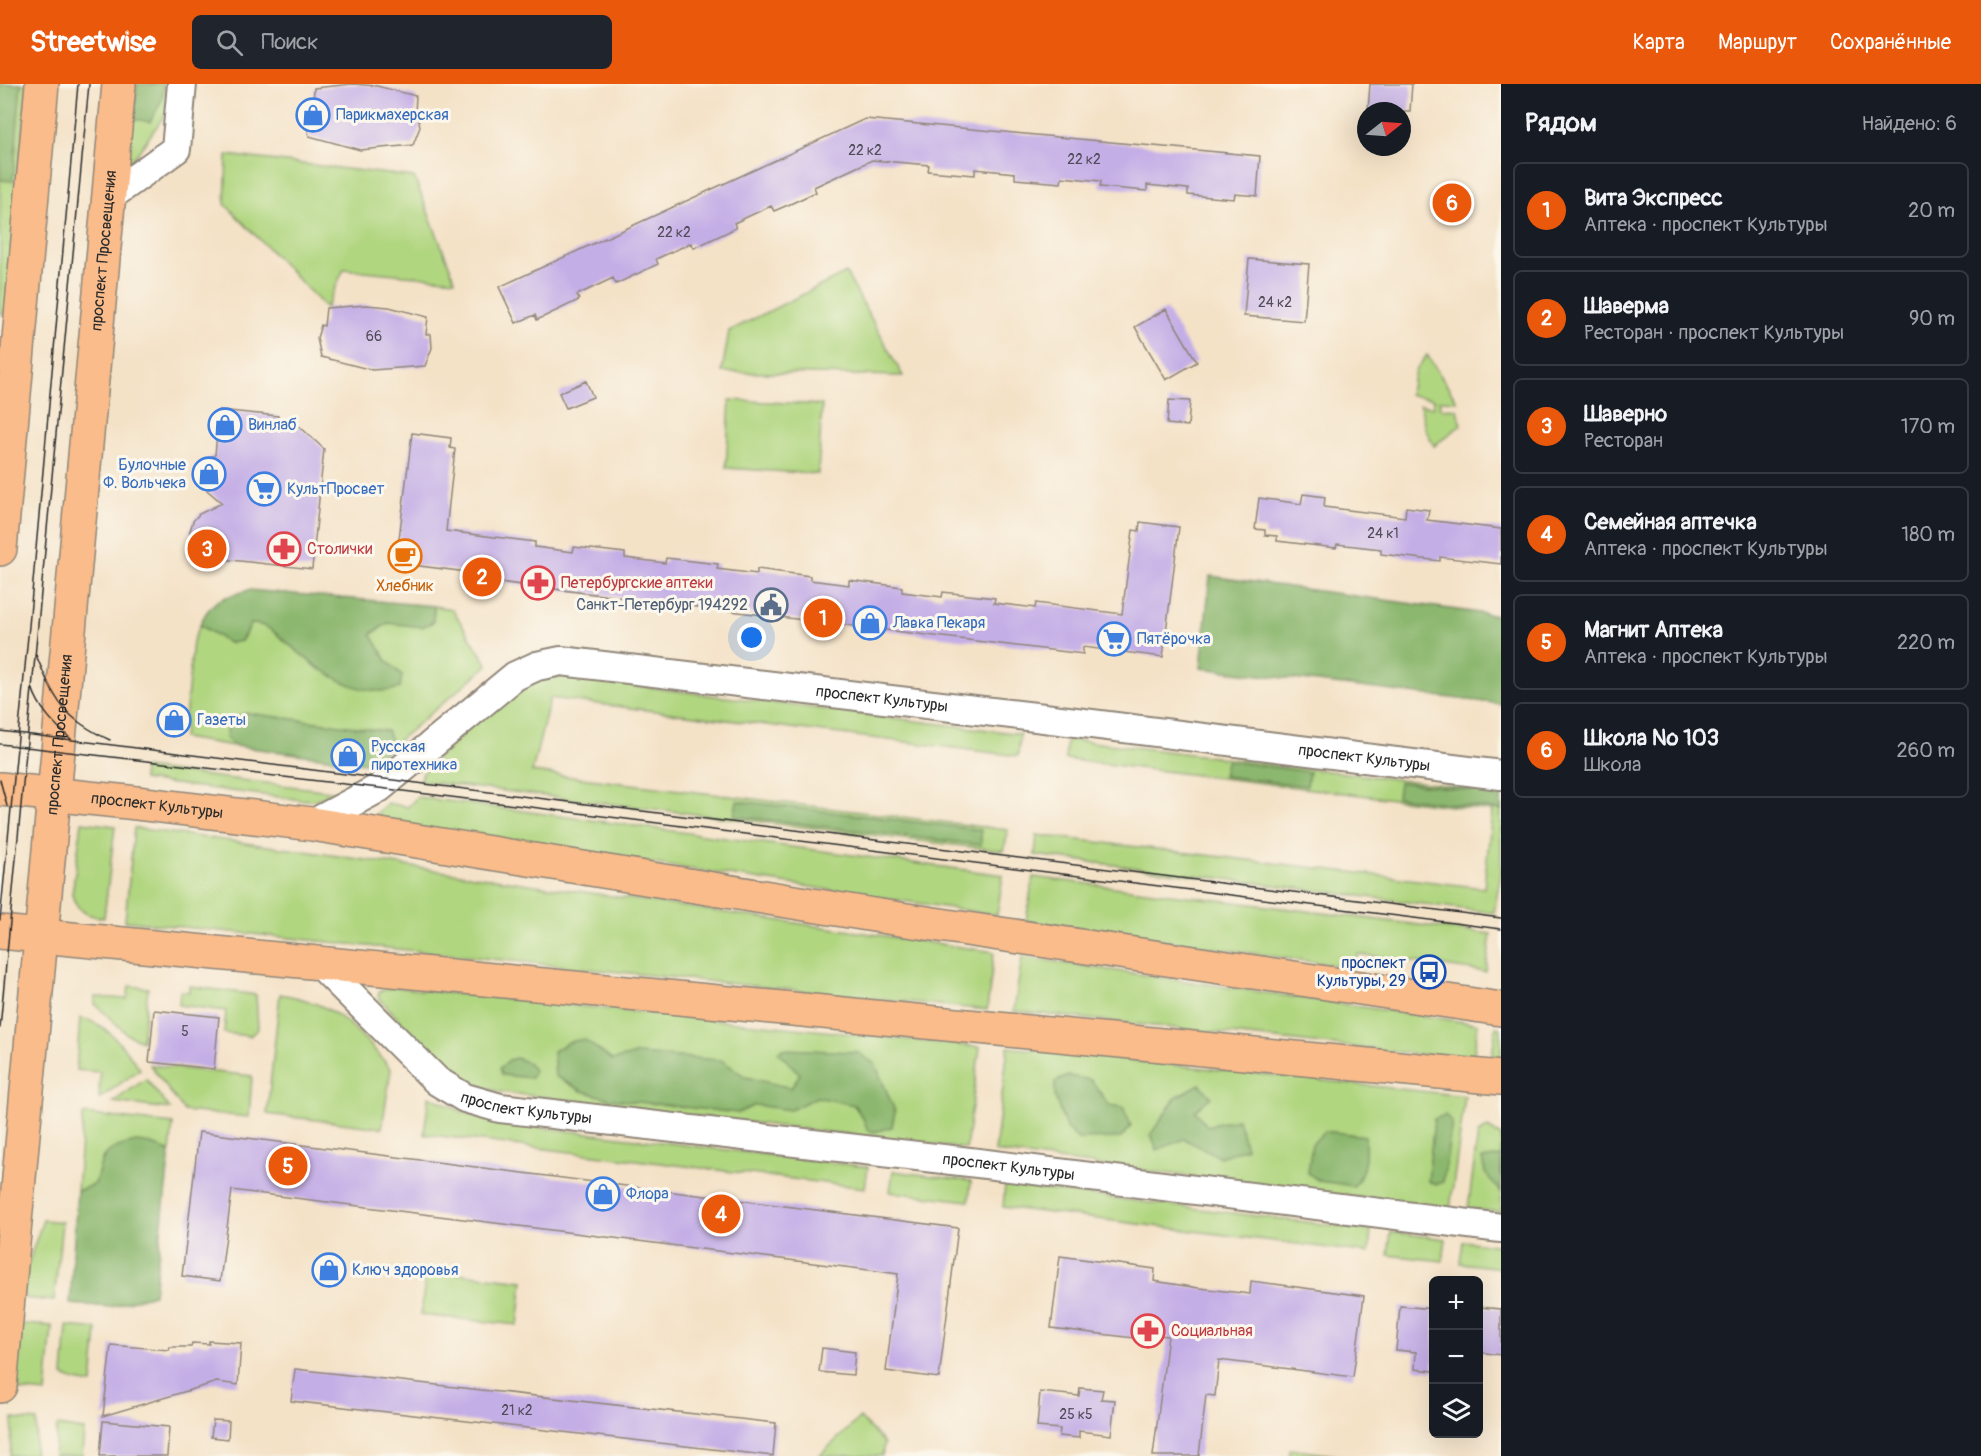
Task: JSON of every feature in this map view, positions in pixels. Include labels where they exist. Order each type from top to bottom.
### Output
[{"type":"main road","points":[[0,549],[42,84]]},
{"type":"main road","name":"проспект Просвещения","points":[[0,1386],[119,84]]},
{"type":"main road","name":"проспект Культуры","points":[[0,789],[312,824],[880,916],[1501,1009]]},
{"type":"main road","points":[[0,932],[1501,1078]]},
{"type":"street","points":[[108,197],[176,149],[182,84]]},
{"type":"street","points":[[0,362],[13,405]]},
{"type":"street","name":"проспект Культуры","points":[[312,824],[379,788],[515,676],[537,666],[561,661],[1501,775]]},
{"type":"street","name":"проспект Культуры","points":[[320,963],[437,1081],[465,1098],[500,1108],[986,1164],[1501,1228]]},
{"type":"green space","points":[[0,84],[27,84],[6,312],[0,315]]},
{"type":"green space","points":[[0,84],[21,84],[13,181],[0,180]]},
{"type":"green space","points":[[130,84],[171,84],[167,112],[132,161],[126,164]]},
{"type":"green space","points":[[137,84],[164,84],[162,100],[150,122],[134,119]]},
{"type":"green space","points":[[227,155],[414,177],[455,280],[344,269],[326,308],[225,204]]},
{"type":"green space","points":[[846,273],[903,376],[722,372],[729,331]]},
{"type":"green space","points":[[1427,355],[1457,401],[1440,400],[1440,408],[1457,409],[1461,425],[1434,446],[1425,428],[1420,405],[1433,407],[1434,399],[1409,395],[1415,371]]},
{"type":"green space","points":[[730,400],[822,405],[818,474],[726,468]]},
{"type":"green space","points":[[1210,576],[1501,616],[1501,704],[1201,668]]},
{"type":"green space","points":[[249,590],[434,606],[433,622],[422,627],[388,623],[371,634],[387,661],[402,675],[400,688],[385,691],[370,690],[341,681],[302,655],[273,631],[258,624],[251,624],[241,641],[229,643],[200,625],[213,604],[225,597]]},
{"type":"green space","points":[[434,606],[452,609],[488,665],[393,745],[387,731],[226,738],[235,746],[183,738],[193,641],[200,625],[229,643],[241,641],[251,624],[264,624],[320,670],[402,675],[387,661],[371,635],[388,623],[422,626],[433,622]]},
{"type":"green space","points":[[566,677],[1020,734],[1018,756],[550,698],[532,772],[1008,830],[1004,851],[420,781],[422,774],[493,706],[525,686],[546,679]]},
{"type":"green space","points":[[247,713],[387,731],[393,745],[373,764],[235,746],[226,738],[229,719]]},
{"type":"green space","points":[[1067,739],[1501,792],[1501,873],[1494,913],[1035,855],[1037,835],[1484,888],[1492,811],[1065,759]]},
{"type":"green space","points":[[1226,761],[1309,772],[1307,786],[1223,776]]},
{"type":"green space","points":[[144,768],[338,792],[314,800],[302,800],[143,780]]},
{"type":"green space","points":[[1399,782],[1501,794],[1501,810],[1397,797]]},
{"type":"green space","points":[[417,797],[1003,875],[997,915],[369,821],[387,803],[408,807]]},
{"type":"green space","points":[[737,801],[981,830],[981,845],[734,816]]},
{"type":"green space","points":[[82,822],[115,826],[104,918],[92,916],[79,909],[72,894]]},
{"type":"green space","points":[[134,828],[994,952],[987,1010],[125,921]]},
{"type":"green space","points":[[1033,877],[1491,934],[1486,972],[1358,954],[1355,968],[1026,921]]},
{"type":"green space","points":[[1022,957],[1478,1024],[1473,1060],[1014,1011]]},
{"type":"green space","points":[[129,986],[148,988],[142,1041],[128,1035],[95,1004],[95,997],[127,999]]},
{"type":"green space","points":[[189,986],[256,995],[258,1029],[250,1036],[224,1033],[226,1011],[179,1005],[180,991],[189,992]]},
{"type":"green space","points":[[393,987],[980,1047],[966,1149],[501,1092],[470,1085],[444,1069],[378,997],[379,991]]},
{"type":"green space","points":[[280,994],[316,1004],[343,1019],[391,1069],[382,1128],[267,1114]]},
{"type":"green space","points":[[80,1018],[99,1025],[107,1031],[122,1045],[140,1069],[99,1099],[100,1072],[76,1070]]},
{"type":"green space","points":[[1496,1027],[1501,1028],[1501,1064],[1491,1063]]},
{"type":"green space","points":[[584,1039],[612,1060],[637,1054],[721,1060],[746,1077],[791,1088],[800,1074],[778,1052],[783,1049],[857,1052],[875,1064],[895,1111],[892,1127],[875,1132],[867,1130],[864,1120],[854,1105],[817,1097],[790,1110],[755,1105],[738,1113],[610,1099],[582,1091],[555,1076],[553,1051],[569,1042]]},
{"type":"green space","points":[[1008,1047],[1465,1096],[1450,1209],[995,1152]]},
{"type":"green space","points":[[516,1058],[529,1063],[534,1070],[531,1078],[502,1075],[500,1068],[509,1060]]},
{"type":"green space","points":[[150,1065],[252,1076],[249,1117],[184,1111]]},
{"type":"green space","points":[[1068,1076],[1091,1080],[1109,1105],[1123,1107],[1131,1126],[1121,1138],[1078,1139],[1066,1128],[1055,1097],[1055,1082]]},
{"type":"green space","points":[[146,1079],[170,1109],[113,1102]]},
{"type":"green space","points":[[1200,1084],[1211,1097],[1195,1111],[1207,1126],[1238,1119],[1246,1148],[1220,1157],[1184,1139],[1157,1150],[1151,1134],[1176,1097]]},
{"type":"green space","points":[[429,1096],[461,1111],[496,1122],[868,1167],[865,1188],[424,1134]]},
{"type":"green space","points":[[83,1114],[173,1124],[170,1152],[151,1144],[103,1156],[95,1184],[77,1191]]},
{"type":"green space","points":[[1445,1115],[1452,1122],[1443,1182],[1436,1185],[1428,1181],[1434,1119]]},
{"type":"green space","points":[[1488,1128],[1501,1136],[1501,1212],[1468,1209],[1478,1133]]},
{"type":"green space","points":[[1325,1131],[1365,1136],[1364,1163],[1361,1175],[1354,1186],[1319,1181],[1308,1173],[1312,1144]]},
{"type":"green space","points":[[137,1142],[151,1144],[170,1152],[154,1294],[111,1307],[70,1304],[77,1191],[95,1184],[107,1154],[118,1147]]},
{"type":"green space","points":[[1501,1156],[1501,1192],[1485,1173],[1482,1159]]},
{"type":"green space","points":[[893,1171],[971,1181],[969,1201],[890,1192]]},
{"type":"green space","points":[[1005,1185],[1371,1230],[1369,1253],[1003,1207]]},
{"type":"green space","points":[[43,1220],[62,1222],[54,1301],[24,1298],[27,1267]]},
{"type":"green space","points":[[1391,1232],[1446,1239],[1443,1261],[1388,1255]]},
{"type":"green space","points":[[1463,1241],[1501,1246],[1501,1268],[1460,1263]]},
{"type":"green space","points":[[426,1270],[523,1281],[518,1325],[421,1315]]},
{"type":"green space","points":[[21,1324],[52,1326],[46,1393],[16,1390]]},
{"type":"green space","points":[[67,1326],[97,1329],[92,1384],[63,1376]]},
{"type":"green space","points":[[860,1418],[884,1443],[882,1456],[819,1456]]},
{"type":"green space","points":[[13,1419],[37,1421],[34,1456],[10,1456]]},
{"type":"green space","points":[[57,1426],[84,1430],[82,1456],[54,1456]]},
{"type":"green space","points":[[1290,1449],[1339,1456],[1289,1456]]},
{"type":"building","points":[[353,84],[377,86],[416,96],[415,113],[418,114],[420,127],[413,145],[360,150],[309,136],[305,117],[308,104],[313,105],[314,88]]},
{"type":"building","points":[[1370,84],[1412,84],[1411,102],[1369,102]]},
{"type":"building","points":[[865,119],[1260,156],[1257,196],[1235,194],[1234,199],[1188,195],[1188,189],[1147,185],[1147,191],[1100,187],[1101,181],[1062,177],[1061,183],[1015,179],[1015,173],[975,169],[975,175],[928,171],[929,165],[872,160],[814,187],[816,192],[788,205],[774,211],[771,206],[734,223],[736,228],[694,248],[691,243],[656,259],[658,264],[616,284],[613,278],[577,295],[579,300],[537,320],[535,315],[516,323],[499,287]]},
{"type":"building","points":[[1249,259],[1309,264],[1304,321],[1244,316]]},
{"type":"building","points":[[366,305],[389,307],[428,317],[426,334],[431,334],[432,348],[425,366],[372,370],[321,357],[317,338],[321,325],[324,326],[326,308]]},
{"type":"building","points":[[1166,309],[1197,362],[1166,380],[1135,327]]},
{"type":"building","points":[[586,381],[593,397],[566,408],[559,393]]},
{"type":"building","points":[[1169,400],[1190,401],[1188,426],[1167,424]]},
{"type":"building","name":"КультПросвет","points":[[219,410],[278,416],[277,424],[299,426],[324,449],[312,569],[212,558],[195,549],[190,531],[193,521],[199,514],[222,503],[200,484],[197,472],[203,461],[215,455]]},
{"type":"building","points":[[412,433],[451,438],[450,448],[455,449],[446,531],[535,542],[535,547],[573,552],[574,547],[625,553],[625,558],[665,563],[666,558],[718,564],[717,569],[757,574],[757,569],[810,576],[810,580],[849,585],[849,580],[902,587],[902,592],[942,597],[943,592],[995,598],[994,603],[1035,608],[1036,603],[1122,614],[1133,530],[1139,531],[1140,522],[1179,527],[1163,657],[1083,647],[1083,654],[746,613],[474,579],[475,573],[396,563]]},
{"type":"building","points":[[1303,494],[1325,497],[1324,507],[1405,517],[1406,507],[1429,510],[1427,520],[1501,529],[1501,564],[1440,557],[1440,561],[1381,554],[1381,549],[1337,544],[1336,548],[1277,541],[1277,536],[1265,535],[1265,530],[1255,529],[1259,498],[1301,504]]},
{"type":"building","points":[[154,1010],[219,1017],[214,1069],[149,1062]]},
{"type":"building","points":[[199,1132],[958,1228],[939,1378],[886,1371],[898,1274],[877,1271],[232,1190],[220,1281],[182,1276]]},
{"type":"building","points":[[1060,1256],[1155,1269],[1154,1281],[1199,1288],[1250,1294],[1251,1281],[1364,1296],[1353,1377],[1219,1360],[1215,1396],[1206,1395],[1199,1456],[1153,1456],[1168,1336],[1135,1333],[1134,1338],[1051,1328]]},
{"type":"building","points":[[1400,1306],[1429,1309],[1429,1370],[1415,1369],[1416,1352],[1396,1350]]},
{"type":"building","points":[[1483,1307],[1501,1309],[1501,1355],[1483,1353]]},
{"type":"building","points":[[209,1341],[241,1343],[238,1385],[217,1382],[103,1416],[111,1345],[169,1350],[170,1347],[191,1347],[192,1343],[209,1344]]},
{"type":"building","points":[[822,1348],[855,1352],[853,1375],[819,1372]]},
{"type":"building","points":[[295,1369],[776,1423],[773,1456],[291,1401]]},
{"type":"building","points":[[1080,1388],[1103,1390],[1101,1399],[1115,1400],[1111,1435],[1079,1431],[1079,1438],[1059,1436],[1060,1429],[1037,1427],[1040,1392],[1079,1396]]},
{"type":"building","points":[[213,1420],[229,1421],[228,1439],[211,1437]]},
{"type":"building","points":[[103,1421],[169,1427],[167,1456],[100,1456]]},
{"type":"tram line","points":[[0,920],[78,84]]},
{"type":"tram line","points":[[0,1028],[89,84]]},
{"type":"tram line","points":[[36,655],[49,685],[63,707],[82,724],[110,740]]},
{"type":"tram line","points":[[32,687],[48,716],[71,739]]},
{"type":"tram line","points":[[0,731],[1501,918]]},
{"type":"tram line","points":[[0,744],[379,788],[1501,929]]},
{"type":"tram line","points":[[0,780],[7,806]]},
{"type":"place","name":"Парикмахерская","points":[[313,115]]},
{"type":"place","name":"Школа № 103","points":[[1452,203]]},
{"type":"place","name":"Винлаб","points":[[225,425]]},
{"type":"place","name":"Булочные Ф. Вольчека","points":[[209,474]]},
{"type":"place","name":"КультПросвет","points":[[264,489]]},
{"type":"place","name":"Шаверно","points":[[207,549]]},
{"type":"place","name":"Столички","points":[[284,549]]},
{"type":"place","name":"Хлебник","points":[[405,556]]},
{"type":"place","name":"Шаверма","points":[[482,577]]},
{"type":"place","name":"Петербургские аптеки","points":[[538,583]]},
{"type":"place","name":"Санкт-Петербург 194292","points":[[771,605]]},
{"type":"place","name":"Вита Экспресс","points":[[823,618]]},
{"type":"place","name":"Лавка Пекаря","points":[[870,623]]},
{"type":"place","name":"Пятёрочка","points":[[1114,639]]},
{"type":"place","name":"Газеты","points":[[174,720]]},
{"type":"place","name":"Русская пиротехника","points":[[348,756]]},
{"type":"place","name":"проспект Культуры, 29","points":[[1429,972]]},
{"type":"place","name":"Магнит Аптека","points":[[288,1166]]},
{"type":"place","name":"Флора","points":[[603,1194]]},
{"type":"place","name":"Семейная аптечка","points":[[721,1214]]},
{"type":"place","name":"Ключ здоровья","points":[[329,1270]]},
{"type":"place","name":"Социальная","points":[[1148,1331]]}]
